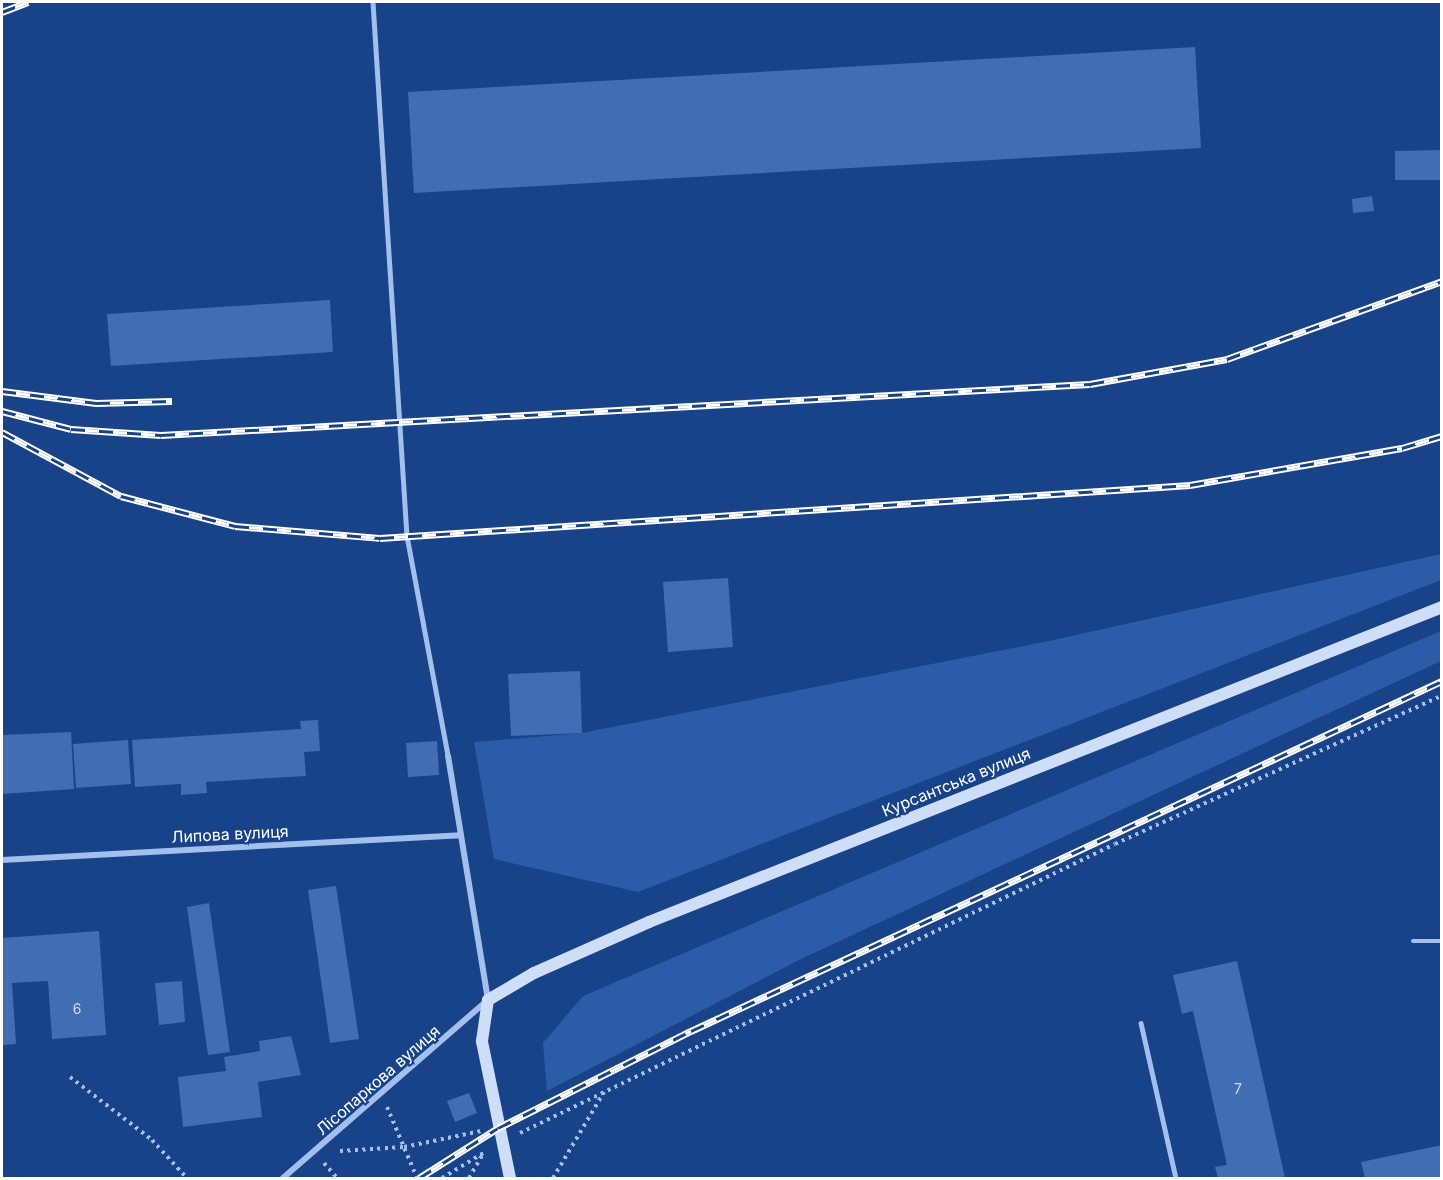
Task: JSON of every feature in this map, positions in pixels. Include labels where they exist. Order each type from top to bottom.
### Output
[{"type":"street","name":"Курсантська вулиця","points":[[488,1000],[534,973],[649,922],[1442,607]]},
{"type":"street","points":[[448,756],[488,1000],[482,1041],[510,1179]]},
{"type":"street","name":"Липова вулиця","points":[[2,860],[460,836]]},
{"type":"street","name":"Лісопаркова вулиця","points":[[283,1179],[382,1095],[488,1000]]},
{"type":"lane","points":[[373,2],[407,536],[448,756]]},
{"type":"lane","points":[[1413,941],[1442,941]]},
{"type":"lane","points":[[1141,1023],[1176,1179]]},
{"type":"path","points":[[442,1179],[501,1142],[1115,844],[1442,696]]},
{"type":"path","points":[[70,1077],[152,1140],[187,1179]]},
{"type":"path","points":[[553,1179],[605,1091]]},
{"type":"path","points":[[382,1095],[417,1179]]},
{"type":"path","points":[[316,1152],[404,1147],[498,1128]]},
{"type":"path","points":[[316,1152],[337,1179]]},
{"type":"shaded area","points":[[1441,554],[1441,580],[638,892],[494,859],[474,742],[582,733],[1049,641]]},
{"type":"shaded area","points":[[1441,631],[1441,661],[801,959],[547,1091],[543,1043],[583,996]]},
{"type":"building","points":[[1195,47],[1201,148],[414,193],[408,92]]},
{"type":"building","points":[[1442,150],[1442,180],[1395,180],[1395,151]]},
{"type":"building","points":[[1372,196],[1374,211],[1353,213],[1352,199]]},
{"type":"building","points":[[330,300],[333,352],[111,366],[107,314]]},
{"type":"building","points":[[728,578],[733,647],[668,652],[663,582]]},
{"type":"building","points":[[580,671],[582,733],[511,736],[508,674]]},
{"type":"building","points":[[318,720],[320,751],[304,752],[306,776],[206,782],[207,793],[181,795],[181,784],[135,787],[132,740],[301,729],[300,721]]},
{"type":"building","points":[[71,732],[74,789],[2,794],[2,735]]},
{"type":"building","points":[[128,740],[131,784],[76,788],[73,744]]},
{"type":"building","points":[[437,741],[439,775],[408,777],[406,743]]},
{"type":"building","points":[[336,886],[359,1039],[330,1043],[308,890]]},
{"type":"building","points":[[209,903],[230,1052],[208,1055],[187,907]]},
{"type":"building","points":[[99,931],[106,1035],[52,1039],[48,981],[12,983],[16,1044],[2,1045],[2,938]]},
{"type":"building","points":[[1237,961],[1285,1178],[1218,1178],[1215,1167],[1227,1165],[1193,1011],[1182,1014],[1173,975]]},
{"type":"building","points":[[182,981],[185,1022],[159,1025],[155,983]]},
{"type":"building","points":[[291,1036],[301,1075],[258,1082],[262,1117],[183,1127],[178,1077],[226,1071],[224,1057],[260,1051],[259,1041]]},
{"type":"building","points":[[469,1093],[477,1113],[455,1122],[447,1101]]},
{"type":"building","points":[[1442,1145],[1442,1178],[1365,1178],[1361,1162]]},
{"type":"railway","points":[[2,12],[28,2]]},
{"type":"railway","points":[[2,411],[71,429],[161,435],[1090,384],[1227,359],[1442,281]]},
{"type":"railway","points":[[2,391],[96,403],[172,401]]},
{"type":"railway","points":[[2,432],[121,496],[235,526],[380,538],[1190,485],[1402,448],[1442,436]]},
{"type":"railway","points":[[419,1178],[498,1128],[691,1031],[1442,681]]}]
